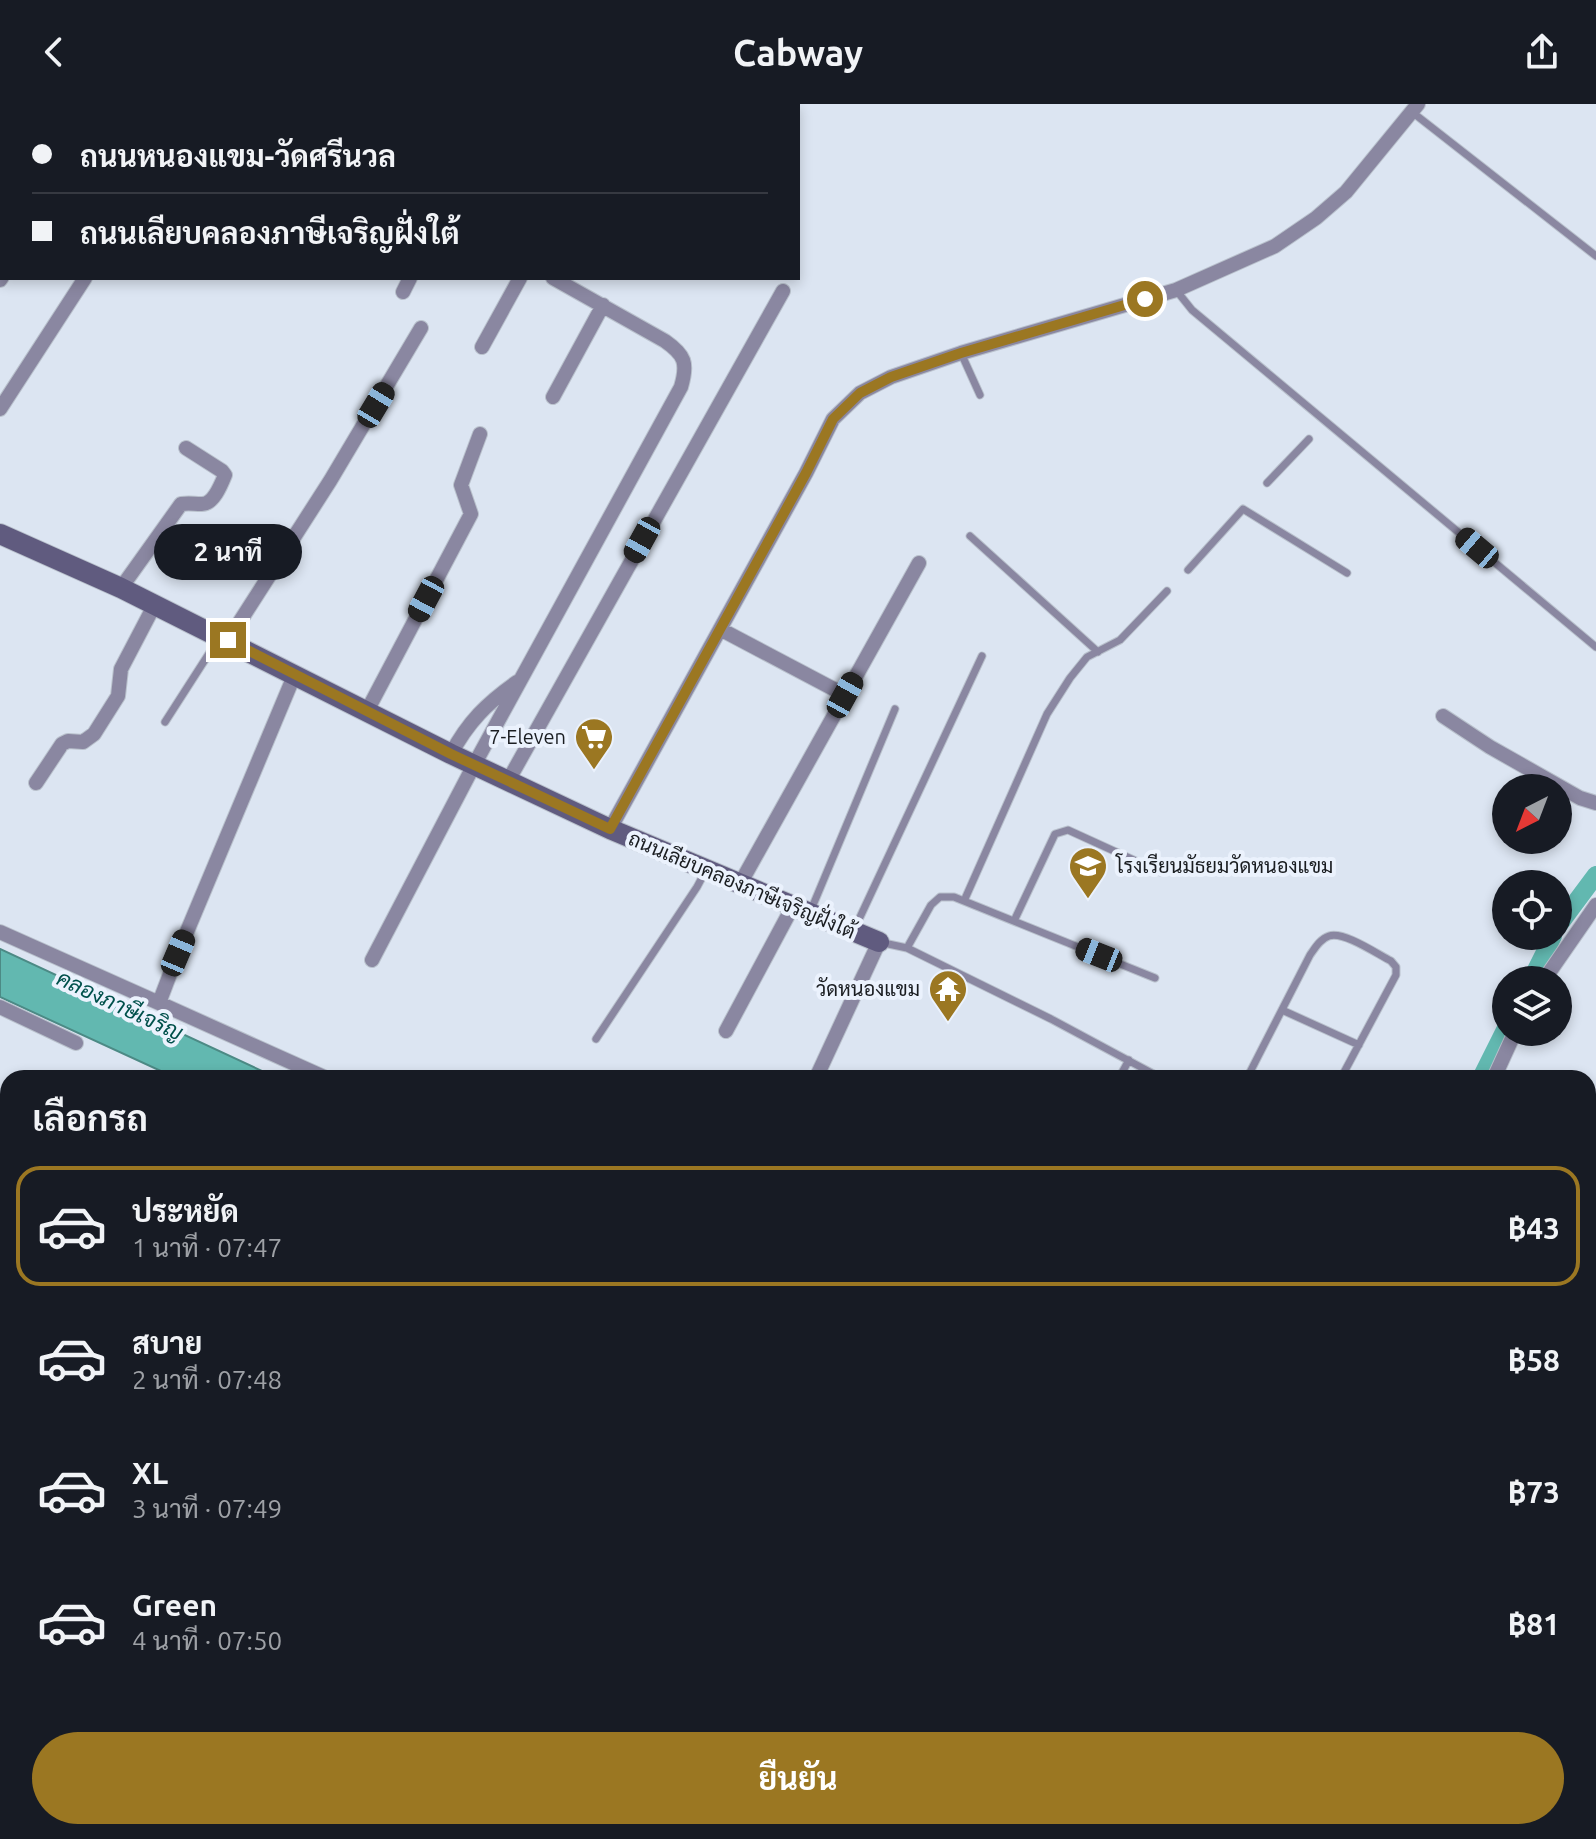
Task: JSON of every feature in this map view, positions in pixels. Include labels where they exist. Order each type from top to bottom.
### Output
[{"type":"street","points":[[610,829],[833,419],[860,393],[891,377],[961,353],[1176,290],[1275,246],[1316,218],[1346,192],[1415,108]]},
{"type":"street","points":[[0,409],[84,280]]},
{"type":"street","points":[[482,347],[519,280]]},
{"type":"street","points":[[372,960],[474,765],[681,387],[686,368],[678,350],[557,280]]},
{"type":"street","points":[[508,781],[783,291]]},
{"type":"street","points":[[553,397],[603,305]]},
{"type":"street","points":[[224,638],[330,481],[421,328]]},
{"type":"street","points":[[367,711],[471,514],[461,485],[480,434]]},
{"type":"street","points":[[121,588],[181,504],[205,505],[223,481],[225,475],[222,471],[186,448]]},
{"type":"street","name":"ถนนเลียบคลองภาษีเจริญฝั่งใต้","points":[[0,534],[155,604],[451,754],[610,829],[879,942]]},
{"type":"street","points":[[740,884],[919,563]]},
{"type":"street","points":[[36,783],[62,744],[68,741],[83,742],[94,734],[118,696],[121,669],[155,604]]},
{"type":"street","points":[[720,629],[845,695]]},
{"type":"street","points":[[159,1003],[294,676]]},
{"type":"street","points":[[451,754],[479,711],[521,680]]},
{"type":"street","points":[[1443,716],[1490,747],[1580,798],[1596,803]]},
{"type":"street","points":[[1554,966],[1596,905]]},
{"type":"street","points":[[726,1031],[801,910]]},
{"type":"street","points":[[0,932],[308,1070]]},
{"type":"street","points":[[820,1070],[879,942]]},
{"type":"street","points":[[0,1007],[76,1043]]},
{"type":"street","points":[[1498,1070],[1509,1046]]},
{"type":"lane","points":[[1415,108],[1596,256]]},
{"type":"lane","points":[[1176,290],[1192,310],[1596,647]]},
{"type":"lane","points":[[961,353],[980,395]]},
{"type":"lane","points":[[1267,483],[1309,439]]},
{"type":"lane","points":[[1188,570],[1246,506],[1347,573]]},
{"type":"lane","points":[[970,536],[1098,652]]},
{"type":"lane","points":[[964,901],[1047,714],[1070,678],[1087,657],[1120,640],[1167,591]]},
{"type":"lane","points":[[165,722],[224,638]]},
{"type":"lane","points":[[853,932],[982,656]]},
{"type":"lane","points":[[801,910],[895,709]]},
{"type":"lane","points":[[1014,921],[1055,834],[1068,830],[1160,872]]},
{"type":"lane","points":[[596,1039],[706,869]]},
{"type":"lane","points":[[907,948],[931,905],[940,897],[954,897],[1155,978]]},
{"type":"lane","points":[[1251,1070],[1310,955],[1321,941],[1341,935],[1391,961],[1396,967],[1396,975],[1345,1070]]},
{"type":"lane","points":[[879,942],[907,948],[1147,1070]]},
{"type":"lane","points":[[1282,1010],[1359,1045]]},
{"type":"lane","points":[[1123,1070],[1129,1060]]},
{"type":"water","name":"คลองภาษีเจริญ","points":[[0,949],[260,1070],[159,1070],[0,997]]},
{"type":"waterway","points":[[1572,907],[1596,875]]},
{"type":"waterway","points":[[1538,966],[1546,950]]},
{"type":"waterway","points":[[1485,1070],[1497,1046]]},
{"type":"place","name":"7-Eleven","points":[[594,771]]},
{"type":"place","name":"โรงเรียนมัธยมวัดหนองแขม","points":[[1088,900]]},
{"type":"place","name":"วัดหนองแขม","points":[[948,1023]]},
{"type":"route","points":[[228,640],[451,754],[610,829],[833,419],[860,393],[891,377],[1145,299]]}]
